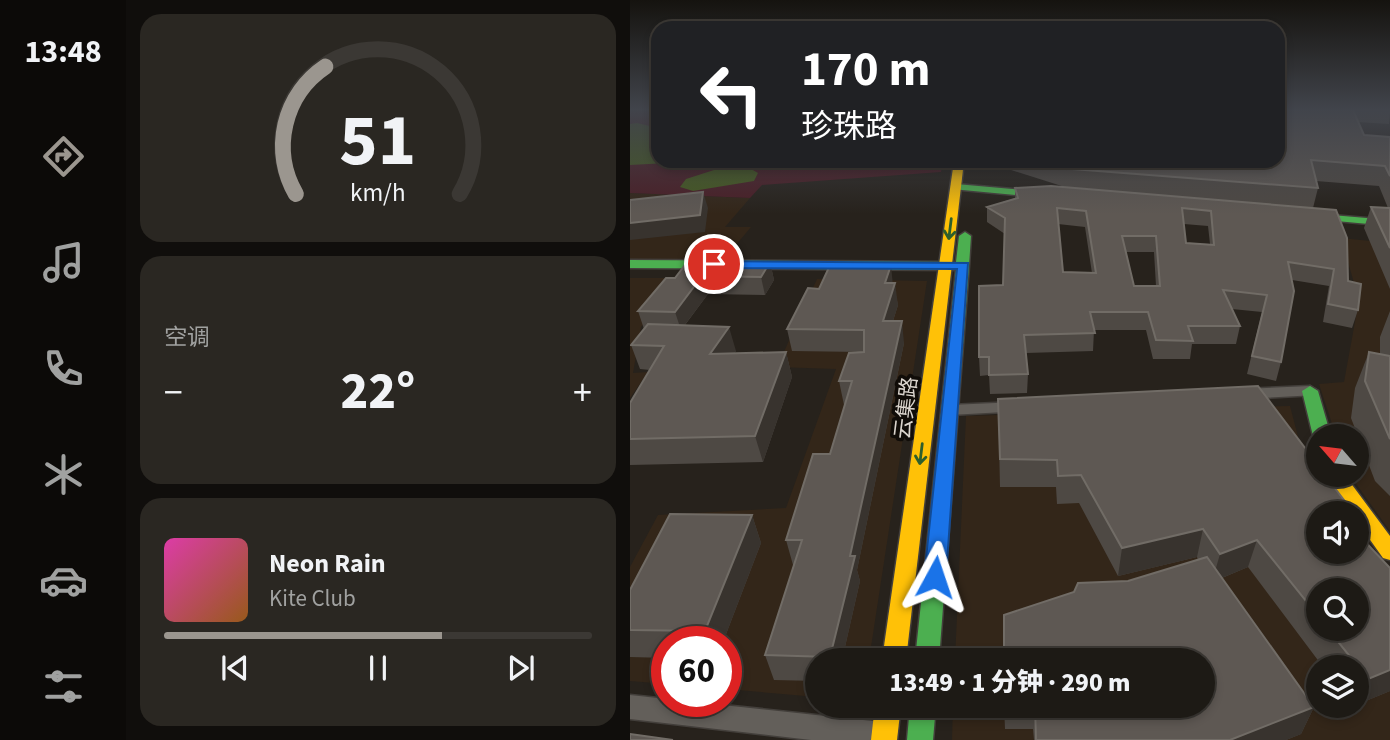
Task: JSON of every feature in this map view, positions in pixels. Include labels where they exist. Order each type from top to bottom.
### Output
[{"type":"main road","name":"云集路","points":[[928,648],[963,270],[960,168]]},
{"type":"main road","name":"云集路","points":[[896,648],[945,270],[962,185],[968,168]]},
{"type":"main road","points":[[962,185],[1064,193]]},
{"type":"main road","points":[[1390,217],[1295,212],[1390,223]]},
{"type":"main road","points":[[630,264],[945,270]]},
{"type":"main road","points":[[630,272],[963,270]]},
{"type":"main road","points":[[1310,391],[1319,424]]},
{"type":"main road","points":[[1343,487],[1390,552]]},
{"type":"main road","points":[[884,738],[886,718]]},
{"type":"main road","points":[[920,740],[922,718]]},
{"type":"street","points":[[1227,395],[1310,391]]},
{"type":"street","points":[[950,410],[1033,406]]},
{"type":"street","points":[[630,707],[884,738]]},
{"type":"shaded area","points":[[630,145],[651,145],[651,168],[942,168],[941,172],[762,185],[750,198],[630,193]]},
{"type":"shaded area","points":[[630,145],[651,145],[651,164],[630,165]]},
{"type":"shaded area","points":[[720,168],[749,168],[758,173],[754,181],[693,191],[680,187],[686,179]]},
{"type":"shaded area","points":[[630,193],[750,198],[725,227],[751,227],[725,258],[630,260]]},
{"type":"shaded area","points":[[1341,238],[1390,243],[1390,531],[1358,487],[1369,487],[1369,424],[1332,424],[1319,384],[1344,382],[1359,300]]},
{"type":"shaded area","points":[[630,278],[682,278],[641,327],[633,373],[648,372],[630,398]]},
{"type":"shaded area","points":[[817,279],[927,281],[871,648],[805,648],[805,696],[742,690],[742,626],[651,626],[651,683],[630,681],[630,567],[658,515],[786,508],[836,369],[777,367]]},
{"type":"shaded area","points":[[1290,406],[1306,467],[1306,487],[1311,487],[1315,501],[1306,501],[1306,564],[1367,564],[1390,590],[1390,740],[952,740],[953,718],[1215,718],[1215,648],[956,648],[966,416]]},
{"type":"building","points":[[1285,145],[1390,145],[1390,176],[1385,166],[1311,160],[1318,188],[1069,168],[1285,168]]},
{"type":"building","points":[[1051,186],[1336,210],[1347,238],[1348,281],[1361,284],[1358,310],[1328,304],[1334,269],[1288,262],[1294,291],[1281,362],[1252,356],[1267,295],[1223,290],[1240,326],[1188,326],[1193,341],[1156,340],[1148,312],[1090,312],[1095,333],[1024,335],[1028,374],[989,375],[989,357],[979,357],[979,286],[1003,285],[1005,218],[987,207],[1018,198],[1015,188]],"holes":[[[1057,208],[1086,211],[1096,273],[1063,272]],[[1182,208],[1211,211],[1214,245],[1186,243]],[[1122,236],[1156,236],[1160,286],[1134,286]]]},
{"type":"building","points":[[703,192],[700,215],[630,223],[630,200]]},
{"type":"building","points":[[1371,207],[1390,208],[1390,248]]},
{"type":"building","points":[[688,261],[770,262],[761,277],[702,276],[675,312],[638,311],[666,278],[675,278]]},
{"type":"building","points":[[831,263],[891,265],[885,283],[895,283],[883,321],[902,321],[850,556],[855,556],[832,648],[805,648],[805,656],[765,655],[802,540],[786,540],[813,454],[830,454],[852,381],[839,381],[849,353],[864,352],[864,330],[787,329],[808,288],[819,289]]},
{"type":"building","points":[[648,324],[729,327],[710,354],[786,352],[755,436],[630,439],[630,403],[664,346],[631,345]]},
{"type":"building","points":[[1369,352],[1390,356],[1390,439],[1365,381]]},
{"type":"building","points":[[1258,386],[1306,449],[1306,487],[1334,487],[1345,501],[1306,501],[1306,564],[1369,564],[1369,546],[1390,568],[1390,670],[1369,679],[1369,655],[1349,655],[1337,641],[1369,641],[1369,578],[1306,578],[1306,601],[1257,540],[1220,554],[1203,529],[1122,548],[1081,475],[1058,476],[1057,460],[1000,459],[998,399]]},
{"type":"building","points":[[670,514],[752,515],[707,626],[651,626],[651,630],[630,630],[630,590]]},
{"type":"building","points":[[1207,557],[1306,696],[1306,710],[1230,740],[1036,740],[1035,718],[1215,718],[1215,648],[1004,648],[1004,615],[1074,592],[1078,583],[1128,581]]},
{"type":"building","points":[[630,734],[673,740],[630,740]]},
{"type":"traffic: fast","points":[[956,187],[1047,195]]},
{"type":"traffic: fast","points":[[1308,216],[1390,223]]},
{"type":"traffic: fast","points":[[928,648],[965,236]]},
{"type":"traffic: fast","points":[[630,264],[963,266]]},
{"type":"traffic: fast","points":[[1310,391],[1319,424]]},
{"type":"traffic: fast","points":[[920,740],[922,718]]},
{"type":"traffic: slow","points":[[896,648],[958,168]]},
{"type":"traffic: slow","points":[[1343,487],[1390,552]]},
{"type":"traffic: slow","points":[[884,740],[887,718]]},
{"type":"route","points":[[714,264],[963,265],[935,577]]}]
